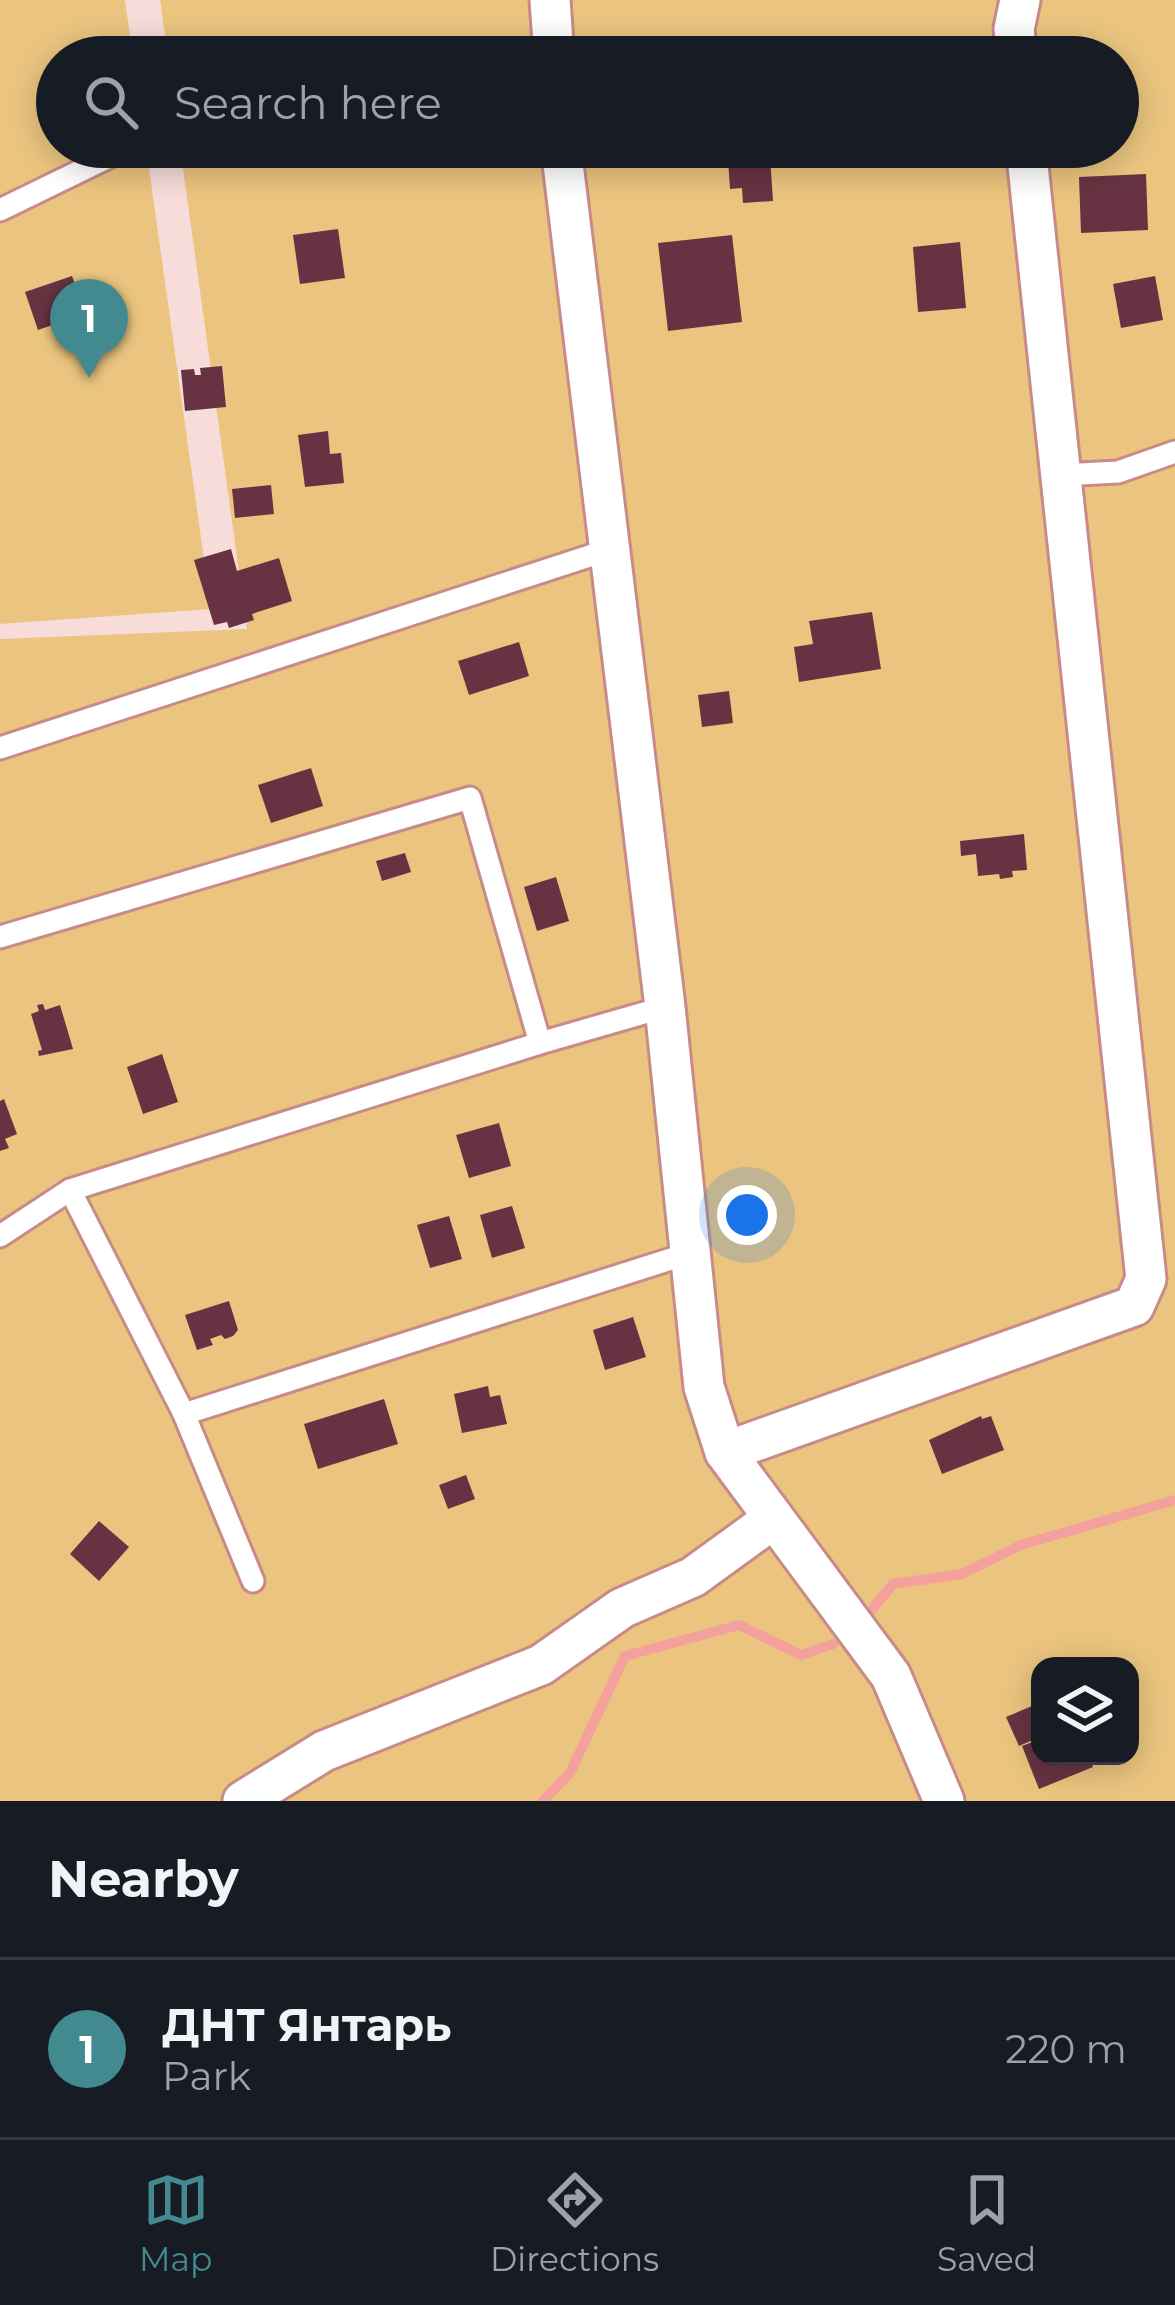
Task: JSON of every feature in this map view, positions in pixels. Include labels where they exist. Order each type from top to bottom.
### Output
[{"type":"street","points":[[550,0],[553,36]]},
{"type":"street","points":[[1015,36],[1020,0]]},
{"type":"street","points":[[563,168],[665,1007],[704,1387],[725,1452],[891,1676],[944,1801]]},
{"type":"street","points":[[725,1452],[1134,1306],[1146,1279],[1028,168]]},
{"type":"street","points":[[243,1801],[323,1751],[541,1665],[622,1607],[693,1577],[773,1520]]},
{"type":"lane","points":[[0,209],[86,168]]},
{"type":"lane","points":[[1060,475],[1118,472],[1175,452]]},
{"type":"lane","points":[[0,748],[608,550]]},
{"type":"lane","points":[[0,938],[470,798],[540,1043]]},
{"type":"lane","points":[[0,1236],[70,1190],[665,1007]]},
{"type":"lane","points":[[70,1190],[184,1414],[253,1581]]},
{"type":"lane","points":[[184,1414],[690,1253]]},
{"type":"shaded area","points":[[0,0],[125,0],[130,36],[36,36],[36,168],[149,168],[211,609],[0,624]]},
{"type":"shaded area","points":[[160,0],[1175,0],[1175,1801],[0,1801],[0,639],[247,629],[183,168],[1139,168],[1139,36],[165,36]]},
{"type":"building","points":[[729,168],[771,168],[773,201],[743,203],[742,188],[730,189]]},
{"type":"building","points":[[1146,174],[1148,230],[1081,233],[1079,177]]},
{"type":"building","points":[[338,229],[345,278],[300,284],[293,235]]},
{"type":"building","points":[[732,235],[742,322],[668,331],[658,243]]},
{"type":"building","points":[[960,242],[966,308],[918,312],[913,247]]},
{"type":"building","points":[[72,276],[86,313],[38,330],[25,292]]},
{"type":"building","points":[[1155,276],[1163,320],[1121,328],[1113,284]]},
{"type":"building","points":[[222,366],[226,407],[185,411],[181,370],[194,369],[195,375],[201,375],[200,368]]},
{"type":"building","points":[[328,431],[330,454],[341,453],[344,483],[305,487],[298,435]]},
{"type":"building","points":[[271,485],[274,514],[235,518],[232,489]]},
{"type":"building","points":[[231,549],[237,571],[279,558],[292,601],[252,614],[254,620],[229,628],[227,622],[214,625],[194,560]]},
{"type":"building","points":[[872,612],[881,669],[799,682],[794,647],[813,644],[809,621]]},
{"type":"building","points":[[519,642],[529,676],[469,695],[458,661]]},
{"type":"building","points":[[729,691],[733,723],[702,727],[698,695]]},
{"type":"building","points":[[311,768],[323,806],[271,823],[258,785]]},
{"type":"building","points":[[1024,834],[1027,870],[1012,871],[1013,877],[978,876],[976,854],[961,856],[960,841]]},
{"type":"building","points":[[405,853],[411,872],[382,881],[376,861]]},
{"type":"building","points":[[556,877],[569,921],[537,931],[524,887]]},
{"type":"building","points":[[43,1004],[45,1010],[60,1005],[73,1049],[39,1056],[42,1050],[31,1014]]},
{"type":"building","points":[[162,1054],[178,1102],[143,1114],[127,1067]]},
{"type":"building","points":[[4,1099],[17,1134],[5,1139],[9,1148],[0,1151],[0,1101]]},
{"type":"building","points":[[499,1123],[511,1166],[469,1178],[456,1135]]},
{"type":"building","points":[[512,1206],[525,1248],[492,1258],[480,1215]]},
{"type":"building","points":[[449,1216],[462,1259],[430,1268],[417,1225]]},
{"type":"building","points":[[229,1301],[238,1330],[225,1339],[221,1335],[210,1339],[213,1345],[197,1350],[185,1315]]},
{"type":"building","points":[[633,1317],[646,1357],[605,1370],[593,1330]]},
{"type":"building","points":[[488,1386],[490,1397],[500,1395],[507,1424],[462,1433],[454,1394]]},
{"type":"building","points":[[384,1399],[398,1444],[318,1469],[304,1424]]},
{"type":"building","points":[[981,1416],[991,1416],[1004,1450],[942,1474],[929,1440]]},
{"type":"building","points":[[466,1475],[475,1499],[448,1509],[439,1485]]},
{"type":"building","points":[[99,1521],[129,1547],[99,1581],[70,1554]]},
{"type":"building","points":[[1031,1706],[1031,1741],[1019,1746],[1006,1717]]},
{"type":"building","points":[[1031,1742],[1031,1765],[1093,1767],[1039,1789],[1022,1746]]},
{"type":"waterway","points":[[864,1619],[893,1584],[962,1574],[1021,1545],[1175,1500]]},
{"type":"waterway","points":[[543,1801],[570,1773],[625,1656],[739,1625],[801,1655],[833,1644]]},
{"type":"place","name":"ДНТ Янтарь","points":[[89,378]]}]
